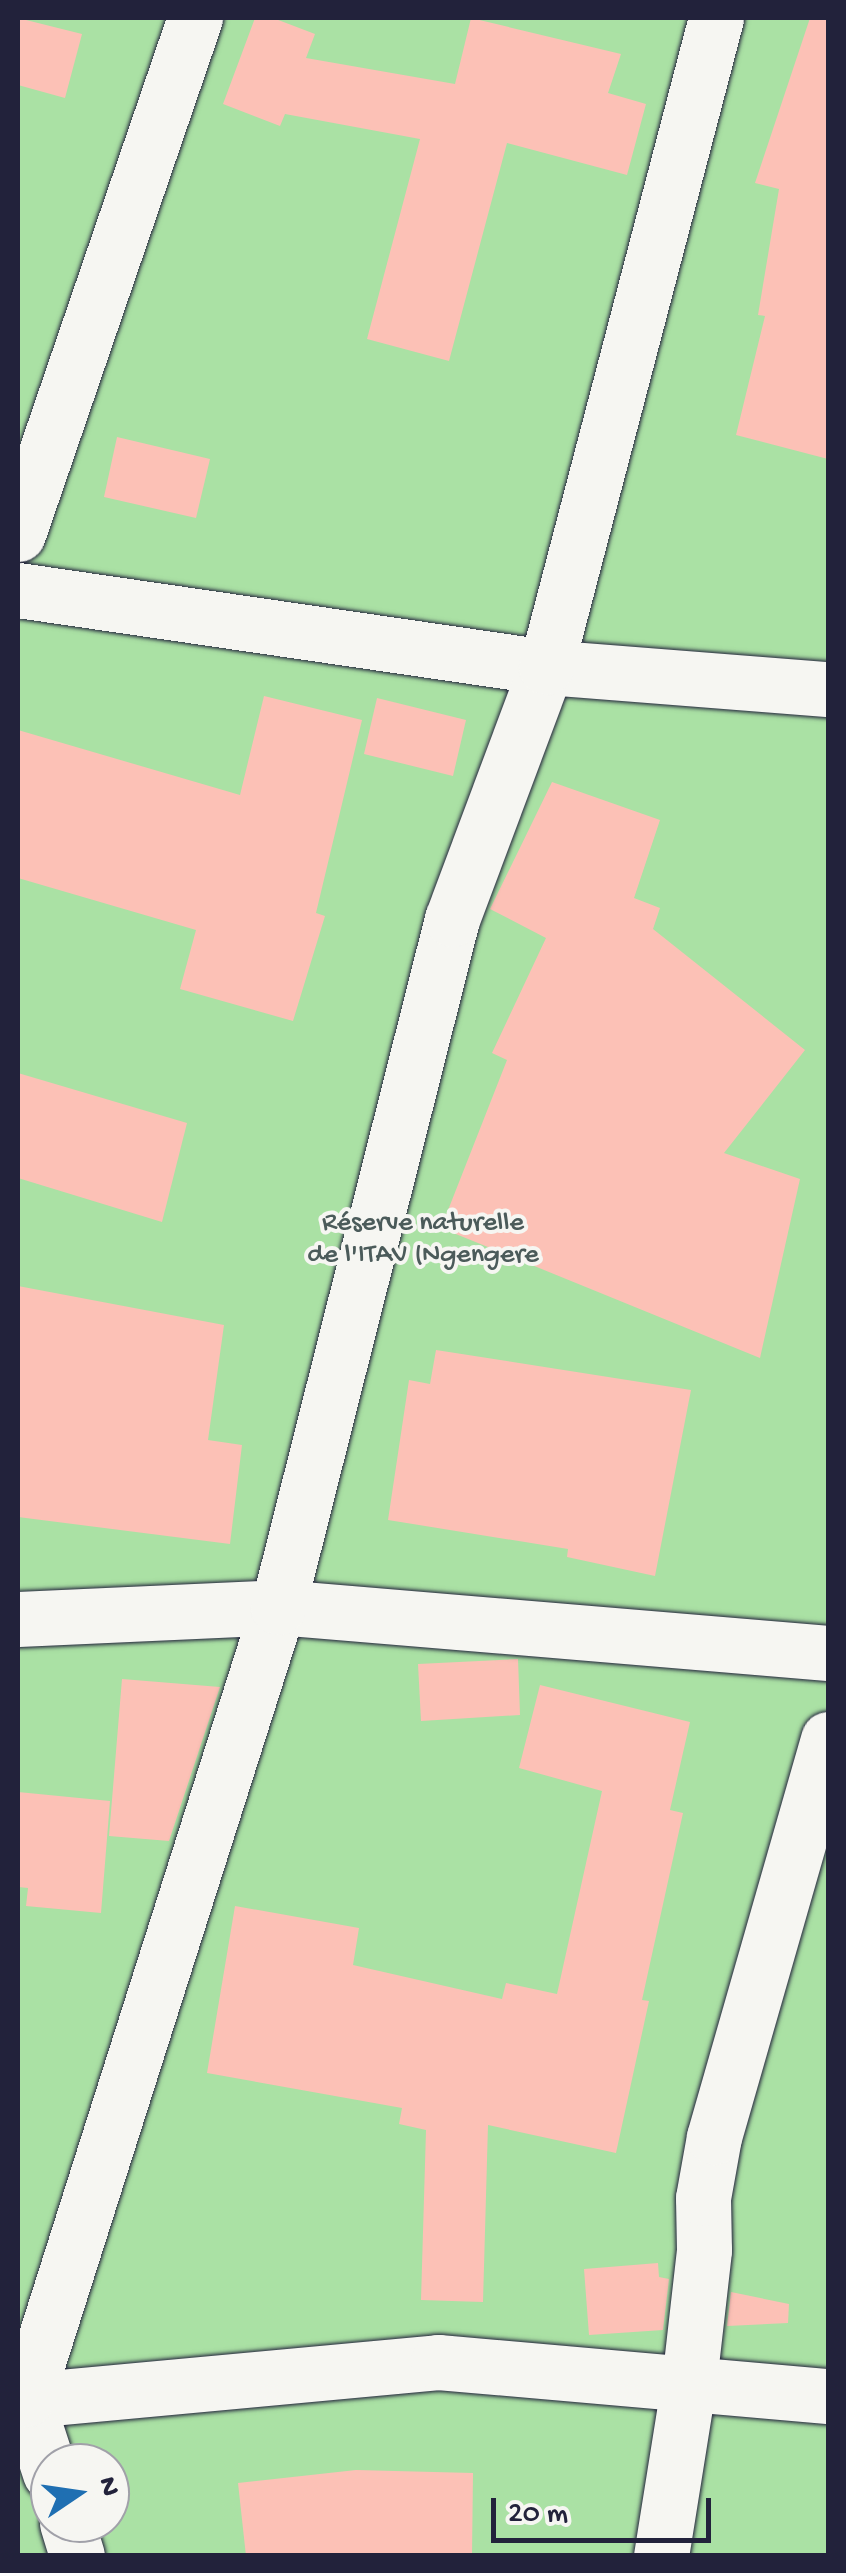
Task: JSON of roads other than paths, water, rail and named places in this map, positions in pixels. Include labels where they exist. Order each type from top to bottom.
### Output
[{"type":"street","points":[[18,534],[195,18]]},
{"type":"street","points":[[39,2443],[22,2400],[278,1607],[452,919],[546,668],[716,18]]},
{"type":"street","points":[[18,590],[546,668],[828,689]]},
{"type":"street","points":[[18,1619],[278,1607],[828,1652]]},
{"type":"street","points":[[661,2556],[690,2382],[704,2250],[704,2198],[714,2136],[828,1739]]},
{"type":"street","points":[[22,2400],[438,2362],[828,2396]]},
{"type":"park label","name":"Réserve naturelle de l'ITAV (Ngengere","points":[[423,1240]]}]
